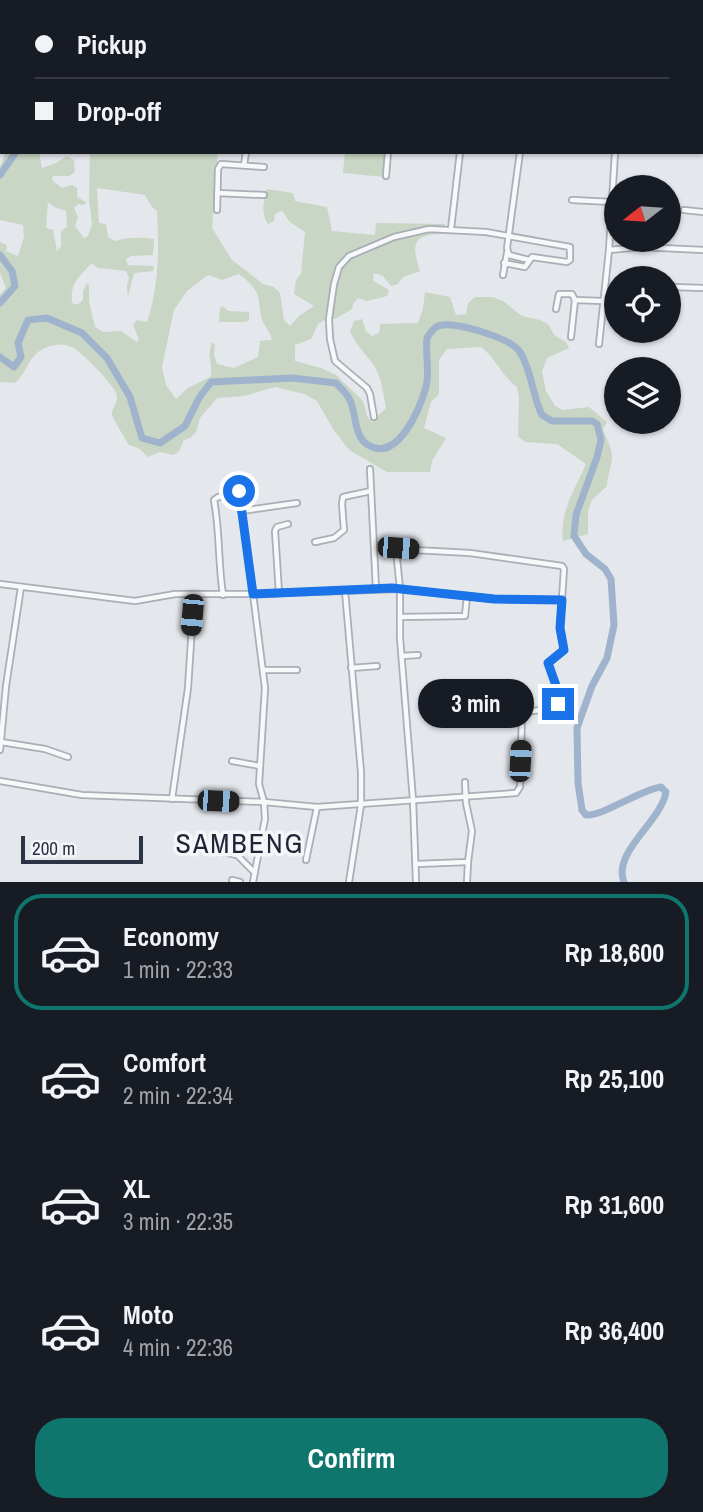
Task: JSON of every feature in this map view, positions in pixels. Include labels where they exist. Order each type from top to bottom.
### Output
[{"type":"street","points":[[244,165],[246,154]]},
{"type":"street","points":[[386,176],[388,154]]},
{"type":"street","points":[[451,229],[460,154]]},
{"type":"street","points":[[503,275],[520,154]]},
{"type":"street","points":[[614,175],[615,154]]},
{"type":"street","points":[[217,210],[219,166],[224,163],[264,167]]},
{"type":"street","points":[[217,193],[264,195]]},
{"type":"street","points":[[572,200],[604,202]]},
{"type":"street","points":[[684,210],[703,212]]},
{"type":"street","points":[[374,417],[367,388],[339,366],[332,354],[328,319],[339,267],[349,256],[365,247],[429,229],[508,236],[570,247],[570,260],[567,262],[534,257],[525,267],[504,264]]},
{"type":"street","points":[[681,249],[703,250]]},
{"type":"street","points":[[507,252],[509,255],[529,260]]},
{"type":"street","points":[[599,344],[609,252]]},
{"type":"street","points":[[681,287],[703,288]]},
{"type":"street","points":[[556,309],[559,294],[572,294],[575,300],[571,337]]},
{"type":"street","points":[[575,300],[603,301]]},
{"type":"street","points":[[370,469],[376,589]]},
{"type":"street","points":[[315,542],[334,538],[344,530],[343,498],[371,491]]},
{"type":"street","points":[[223,595],[218,554],[219,526],[214,500],[239,493],[265,701],[259,785],[264,803],[264,827],[253,882]]},
{"type":"street","points":[[241,510],[297,503]]},
{"type":"street","points":[[279,593],[275,531],[288,524]]},
{"type":"street","points":[[0,781],[82,795],[317,807],[361,805],[413,800],[519,791],[522,715],[558,705],[559,694],[548,663],[564,650],[560,628],[562,566],[470,553],[398,548],[396,551],[413,800],[415,882]]},
{"type":"street","points":[[0,584],[135,601],[174,594],[223,595],[376,589],[562,600]]},
{"type":"street","points":[[0,750],[6,686],[21,587]]},
{"type":"street","points":[[345,591],[361,772],[361,805],[349,882]]},
{"type":"street","points":[[172,799],[188,688],[194,595]]},
{"type":"street","points":[[400,617],[465,616],[467,596]]},
{"type":"street","points":[[402,656],[418,655]]},
{"type":"street","points":[[351,668],[377,666]]},
{"type":"street","points":[[263,670],[297,670]]},
{"type":"street","points":[[1,742],[45,749],[68,757]]},
{"type":"street","points":[[232,761],[260,766]]},
{"type":"street","points":[[465,782],[472,831],[467,882]]},
{"type":"street","points":[[306,860],[317,807]]},
{"type":"street","points":[[223,852],[237,855],[255,872]]},
{"type":"street","points":[[416,864],[468,862]]},
{"type":"street","points":[[232,880],[240,882]]},
{"type":"green space","points":[[5,154],[39,154],[42,168],[67,156],[74,160],[75,172],[69,176],[53,176],[52,180],[62,188],[72,185],[77,188],[77,197],[86,202],[74,208],[78,217],[75,226],[84,238],[88,236],[92,224],[89,200],[90,154],[218,154],[212,228],[232,260],[263,284],[274,287],[280,293],[284,320],[290,326],[314,306],[294,294],[296,280],[301,274],[305,232],[290,222],[282,211],[275,214],[274,221],[268,224],[263,211],[267,189],[293,193],[295,201],[327,207],[332,231],[375,235],[376,223],[445,224],[444,234],[426,236],[417,242],[415,247],[420,271],[403,277],[398,284],[391,286],[383,276],[374,273],[373,280],[389,291],[387,296],[367,301],[358,298],[352,309],[335,319],[318,324],[311,339],[295,345],[295,361],[336,375],[363,401],[367,416],[372,422],[386,408],[384,396],[376,369],[350,331],[354,321],[362,319],[366,331],[372,336],[379,333],[380,324],[418,323],[425,292],[450,297],[456,315],[466,314],[468,303],[475,297],[493,297],[503,301],[522,316],[548,324],[555,336],[566,342],[569,348],[547,358],[542,372],[546,391],[555,406],[563,410],[589,407],[604,420],[604,434],[611,450],[607,486],[592,500],[588,511],[588,534],[563,541],[563,521],[586,464],[557,444],[525,442],[518,436],[517,387],[481,347],[447,349],[439,360],[439,394],[431,402],[424,428],[446,438],[432,461],[430,472],[387,472],[349,450],[317,401],[304,394],[275,387],[244,396],[217,398],[200,418],[196,432],[184,440],[179,451],[174,455],[160,452],[148,457],[138,448],[129,445],[112,416],[117,399],[113,388],[90,361],[72,347],[60,344],[44,348],[33,357],[15,383],[0,382],[0,295],[6,288],[0,273],[0,242],[7,245],[6,251],[18,256],[24,237],[23,225],[0,220],[0,167]],"holes":[[[97,188],[145,195],[157,211],[158,253],[154,295],[147,322],[137,320],[133,325],[139,339],[137,342],[121,331],[103,332],[95,327],[87,283],[83,300],[78,304],[73,304],[72,292],[73,286],[92,263],[98,268],[126,271],[129,278],[128,297],[134,273],[153,271],[154,266],[128,265],[126,259],[131,256],[153,255],[154,239],[115,241],[108,237],[106,224],[99,223]],[[48,202],[66,211],[67,227],[61,231],[61,246],[57,251],[53,230],[46,228]],[[239,274],[257,294],[263,322],[272,340],[260,341],[258,357],[234,368],[217,364],[215,345],[212,342],[210,377],[188,388],[176,399],[166,385],[162,367],[174,310],[187,291],[208,275],[222,280]]]},
{"type":"green space","points":[[345,154],[387,154],[384,177],[343,173]]},
{"type":"green space","points":[[223,306],[228,311],[249,312],[249,320],[219,322],[220,308]]},
{"type":"waterway","points":[[0,175],[15,154]]},
{"type":"waterway","points":[[0,255],[12,271],[15,286],[0,303]]},
{"type":"waterway","points":[[0,357],[14,367],[21,357],[18,343],[28,320],[47,318],[82,333],[107,358],[130,397],[142,438],[160,443],[185,426],[199,398],[211,382],[292,378],[336,383],[350,400],[363,441],[379,449],[398,440],[419,407],[427,382],[427,338],[435,328],[451,325],[472,329],[515,347],[527,367],[542,415],[552,421],[592,421],[597,424],[601,440],[576,515],[574,536],[586,554],[605,569],[611,579],[614,625],[607,658],[592,686],[577,728],[578,783],[582,810],[586,815],[593,814],[652,789],[661,787],[666,792],[656,814],[625,860],[622,871],[624,882]]},
{"type":"district","name":"SAMBENG","points":[[240,843]]},
{"type":"route","points":[[239,491],[253,594],[392,588],[494,599],[562,600],[560,628],[564,650],[548,660],[559,694],[558,704]]}]
